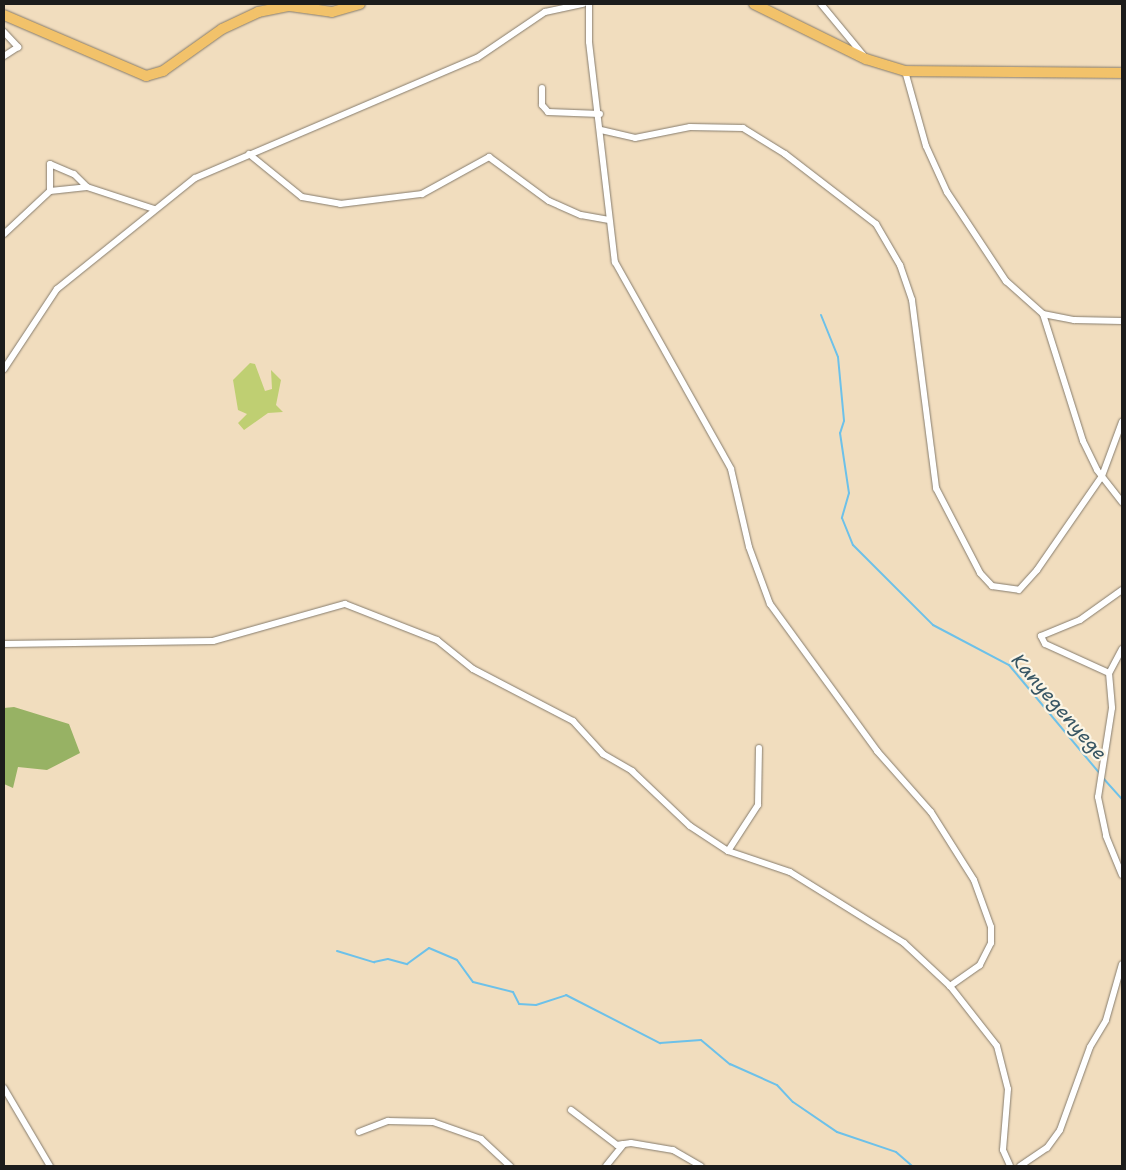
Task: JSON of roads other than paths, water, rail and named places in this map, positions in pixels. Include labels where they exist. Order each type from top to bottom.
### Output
[{"type":"highway","points":[[4,15],[146,76],[164,71],[222,29],[258,12],[290,6],[332,12],[360,4]]},
{"type":"highway","points":[[754,4],[866,59],[905,71],[1122,73]]},
{"type":"street","points":[[4,369],[58,289],[154,209],[195,178],[478,58],[545,12],[582,4]]},
{"type":"street","points":[[589,4],[589,42],[600,114],[608,220],[619,272],[731,470],[750,547],[770,604],[872,745],[931,812],[974,880],[991,927],[991,943],[980,966],[950,986]]},
{"type":"street","points":[[821,4],[866,59]]},
{"type":"street","points":[[4,32],[18,47],[4,56]]},
{"type":"street","points":[[905,71],[926,146],[956,209],[1000,274],[1043,314],[1083,442],[1102,476],[1122,502]]},
{"type":"street","points":[[542,88],[542,105],[548,112],[600,114]]},
{"type":"street","points":[[601,130],[635,138],[690,127],[742,128],[785,154],[876,224],[900,266],[912,300],[936,488],[980,573],[992,586],[1011,591],[1023,586],[1102,476],[1122,422]]},
{"type":"street","points":[[249,154],[302,197],[340,204],[422,194],[488,157],[549,201],[581,215],[608,220]]},
{"type":"street","points":[[50,191],[50,164],[74,174],[87,187]]},
{"type":"street","points":[[4,234],[50,191],[87,187],[154,209]]},
{"type":"street","points":[[1043,314],[1074,320],[1122,321]]},
{"type":"street","points":[[1109,673],[1046,644],[1041,636],[1093,613],[1122,590]]},
{"type":"street","points":[[4,644],[213,641],[345,604],[437,640],[473,669],[555,709],[581,728],[603,754],[632,771],[676,816],[728,851],[790,872],[895,936],[950,986],[997,1046],[1008,1089],[1003,1150],[1010,1166]]},
{"type":"street","points":[[1122,649],[1109,673],[1112,708],[1098,797],[1106,836],[1122,874]]},
{"type":"street","points":[[728,851],[758,805],[759,748]]},
{"type":"street","points":[[1020,1166],[1047,1148],[1060,1130],[1090,1047],[1110,1008],[1122,964]]},
{"type":"street","points":[[4,1088],[50,1166]]},
{"type":"street","points":[[571,1110],[616,1144],[673,1150],[701,1166]]},
{"type":"street","points":[[359,1132],[388,1121],[433,1122],[481,1139],[510,1166]]},
{"type":"street","points":[[606,1166],[624,1144]]},
{"type":"waterway","name":"Kanyegenyege","points":[[821,315],[838,357],[844,421],[840,433],[849,493],[842,518],[853,545],[933,625],[1009,665],[1100,774]]},
{"type":"waterway","name":"Kanyegenyege","points":[[1103,778],[1122,799]]},
{"type":"waterway","points":[[337,951],[374,962],[388,959],[407,964],[429,948],[457,960],[473,982],[513,992],[519,1004],[536,1005],[566,995],[660,1043],[701,1040],[730,1064],[777,1085],[793,1102],[837,1132],[896,1152],[912,1166]]},
{"type":"waterway","points":[[927,1166],[939,1166]]}]
